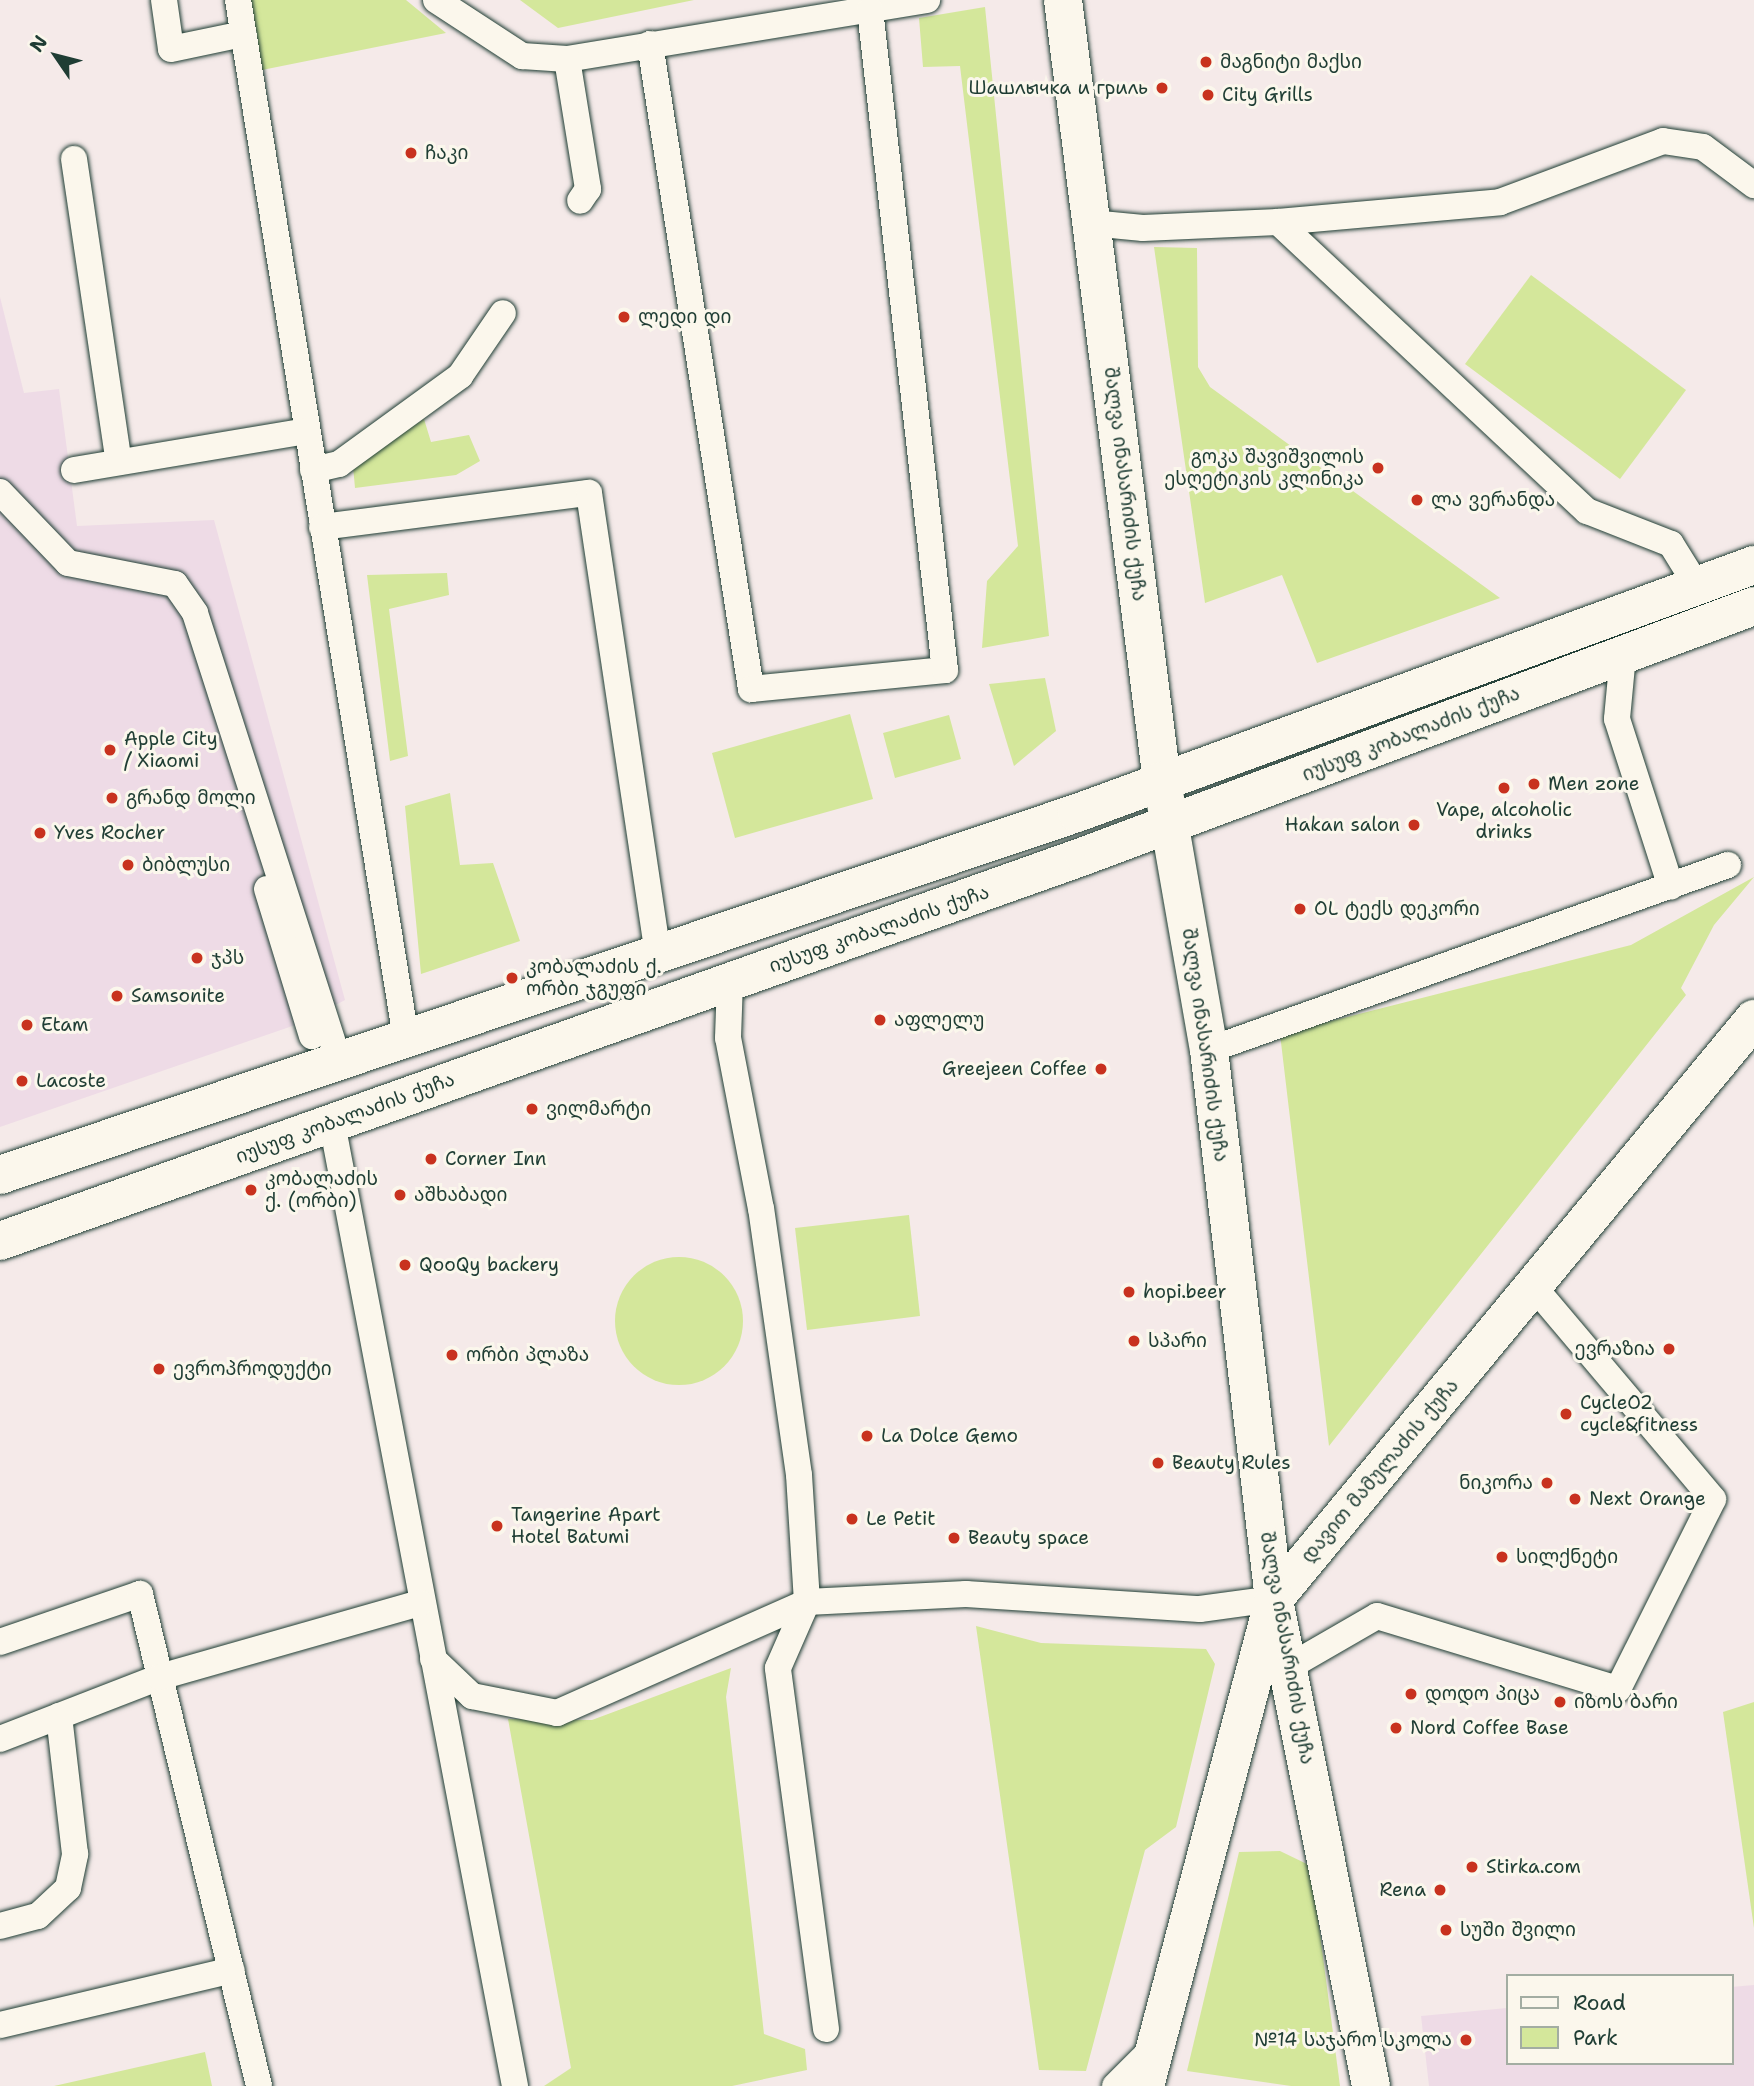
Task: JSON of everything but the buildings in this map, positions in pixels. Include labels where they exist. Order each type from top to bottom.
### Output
[{"type":"street","name":"შალვა ინასარიძის ქუჩა","points":[[1063,0],[1162,781],[1209,1050],[1274,1599],[1371,2086]]},
{"type":"street","name":"იუსუფ კობალაძის ქუჩა","points":[[0,1175],[1162,781],[1754,565]]},
{"type":"street","name":"იუსუფ კობალაძის ქუჩა","points":[[0,1241],[1171,823],[1754,606]]},
{"type":"street","name":"დავით მამულაძის ქუჩა","points":[[1145,2086],[1274,1599],[1754,1019]]},
{"type":"lane","points":[[164,0],[171,49],[243,34]]},
{"type":"lane","points":[[238,0],[406,1038]]},
{"type":"lane","points":[[436,0],[522,56],[567,59],[650,44],[799,8],[870,10],[927,0]]},
{"type":"lane","points":[[650,44],[751,689],[945,670],[870,10]]},
{"type":"lane","points":[[567,59],[588,189],[580,201]]},
{"type":"lane","points":[[1091,223],[1143,228],[1279,222],[1500,202],[1663,141],[1703,148],[1754,185]]},
{"type":"lane","points":[[74,159],[119,462]]},
{"type":"lane","points":[[1279,222],[1587,510],[1671,544],[1697,586]]},
{"type":"lane","points":[[313,470],[339,464],[460,376],[503,313]]},
{"type":"lane","points":[[75,470],[307,430]]},
{"type":"lane","points":[[0,492],[68,563],[175,584],[195,613],[329,1064]]},
{"type":"lane","points":[[322,527],[589,492],[658,954]]},
{"type":"lane","points":[[1623,654],[1617,719],[1671,887]]},
{"type":"lane","points":[[1209,1050],[1728,865]]},
{"type":"lane","points":[[730,981],[727,1038],[761,1209],[797,1461],[807,1602],[778,1668],[826,2029]]},
{"type":"lane","points":[[332,1123],[420,1603],[515,2086]]},
{"type":"lane","points":[[1287,1668],[1377,1616],[1618,1689],[1713,1499],[1533,1286]]},
{"type":"lane","points":[[0,1643],[140,1594],[259,2086]]},
{"type":"lane","points":[[433,1659],[472,1696],[557,1713],[807,1602],[966,1594],[1200,1609],[1274,1599]]},
{"type":"lane","points":[[0,1739],[160,1677],[420,1603]]},
{"type":"lane","points":[[0,1926],[38,1916],[68,1888],[75,1854],[59,1716]]},
{"type":"lane","points":[[0,2025],[232,1970]]},
{"type":"lane","points":[[1115,2086],[1154,2047]]},
{"type":"shaded area","name":"გრანდ მოლი","points":[[0,297],[24,393],[59,389],[77,526],[214,520],[345,1000],[304,1022],[0,1127]]},
{"type":"shaded area","name":"№14 საჯარო სკოლა","points":[[1754,1985],[1754,2086],[1429,2086],[1421,2016],[1506,2008],[1506,2065],[1733,2065],[1733,1987]]},
{"type":"green space","points":[[250,0],[406,0],[446,33],[262,70]]},
{"type":"green space","points":[[520,0],[694,0],[558,28]]},
{"type":"green space","points":[[985,7],[1049,636],[982,648],[987,581],[1018,546],[960,66],[923,67],[919,18]]},
{"type":"green space","points":[[1154,247],[1197,248],[1198,367],[1210,387],[1500,598],[1317,663],[1282,575],[1205,603]]},
{"type":"green space","points":[[1531,275],[1686,390],[1620,479],[1465,364]]},
{"type":"green space","points":[[424,419],[431,442],[469,435],[480,461],[456,475],[355,488],[353,466]]},
{"type":"green space","points":[[447,573],[449,595],[389,609],[408,756],[390,761],[367,575]]},
{"type":"green space","points":[[1045,678],[1056,731],[1014,766],[989,684]]},
{"type":"green space","points":[[850,714],[873,799],[735,838],[712,753]]},
{"type":"green space","points":[[949,715],[961,759],[895,778],[883,733]]},
{"type":"green space","points":[[450,793],[460,865],[493,863],[520,941],[421,974],[405,806]]},
{"type":"green space","points":[[1754,877],[1714,925],[1681,988],[1686,995],[1329,1446],[1280,1034],[1631,945]]},
{"type":"green space","points":[[909,1215],[920,1316],[807,1330],[795,1228]]},
{"type":"green space","points":[[679,1257],[703,1262],[724,1276],[738,1297],[743,1321],[738,1345],[724,1366],[703,1380],[679,1385],[655,1380],[634,1366],[620,1345],[615,1321],[620,1297],[634,1276],[655,1262]]},
{"type":"green space","points":[[976,1626],[1041,1643],[1206,1649],[1215,1664],[1176,1827],[1145,1850],[1086,2071],[1039,2070]]},
{"type":"green space","points":[[731,1668],[726,1697],[764,2034],[805,2049],[807,2070],[732,2086],[544,2086],[571,2068],[508,1719],[592,1720]]},
{"type":"green space","points":[[1754,1702],[1754,1928],[1723,1712]]},
{"type":"green space","points":[[1280,1851],[1311,1866],[1340,2086],[1291,2086],[1187,2071],[1239,1852]]},
{"type":"green space","points":[[205,2052],[212,2086],[54,2086]]},
{"type":"place","name":"მაგნიტი მაქსი","points":[[1206,62]]},
{"type":"place","name":"Шашлычка и гриль","points":[[1162,88]]},
{"type":"place","name":"City Grills","points":[[1208,95]]},
{"type":"place","name":"ჩაკი","points":[[411,153]]},
{"type":"place","name":"ლედი დი","points":[[624,317]]},
{"type":"place","name":"გოკა შავიშვილის ესღეტიკის კლინიკა","points":[[1378,468]]},
{"type":"place","name":"ლა ვერანდა","points":[[1417,500]]},
{"type":"place","name":"Apple City / Xiaomi","points":[[110,750]]},
{"type":"place","name":"Men zone","points":[[1534,784]]},
{"type":"place","name":"Vape, alcoholic drinks","points":[[1504,788]]},
{"type":"place","name":"გრანდ მოლი","points":[[112,798]]},
{"type":"place","name":"Hakan salon","points":[[1414,825]]},
{"type":"place","name":"Yves Rocher","points":[[40,833]]},
{"type":"place","name":"ბიბლუსი","points":[[128,865]]},
{"type":"place","name":"OL ტექს დეკორი","points":[[1300,909]]},
{"type":"place","name":"ჯპს","points":[[197,958]]},
{"type":"place","name":"კობალაძის ქ. ორბი ჯგუფი","points":[[512,978]]},
{"type":"place","name":"Samsonite","points":[[117,996]]},
{"type":"place","name":"აფლელუ","points":[[880,1020]]},
{"type":"place","name":"Etam","points":[[27,1025]]},
{"type":"place","name":"Greejeen Coffee","points":[[1101,1069]]},
{"type":"place","name":"Lacoste","points":[[22,1081]]},
{"type":"place","name":"ვილმარტი","points":[[532,1109]]},
{"type":"place","name":"Corner Inn","points":[[431,1159]]},
{"type":"place","name":"კობალაძის ქ. (ორბი)","points":[[251,1190]]},
{"type":"place","name":"აშხაბადი","points":[[400,1195]]},
{"type":"place","name":"QooQy backery","points":[[405,1265]]},
{"type":"place","name":"hopi.beer","points":[[1129,1292]]},
{"type":"place","name":"სპარი","points":[[1134,1341]]},
{"type":"place","name":"ევრაზია","points":[[1669,1349]]},
{"type":"place","name":"ორბი პლაზა","points":[[452,1355]]},
{"type":"place","name":"ევროპროდუქტი","points":[[159,1369]]},
{"type":"place","name":"CycleO2 cycle&fitness","points":[[1566,1414]]},
{"type":"place","name":"La Dolce Gemo","points":[[867,1436]]},
{"type":"place","name":"Beauty Rules","points":[[1158,1463]]},
{"type":"place","name":"ნიკორა","points":[[1547,1483]]},
{"type":"place","name":"Next Orange","points":[[1575,1499]]},
{"type":"place","name":"Le Petit","points":[[852,1519]]},
{"type":"place","name":"Tangerine Apart Hotel Batumi","points":[[497,1526]]},
{"type":"place","name":"Beauty space","points":[[954,1538]]},
{"type":"place","name":"სილქნეტი","points":[[1502,1557]]},
{"type":"place","name":"დოდო პიცა","points":[[1411,1694]]},
{"type":"place","name":"იზოს ბარი","points":[[1560,1702]]},
{"type":"place","name":"Nord Coffee Base","points":[[1396,1728]]},
{"type":"place","name":"Stirka.com","points":[[1472,1867]]},
{"type":"place","name":"Rena","points":[[1440,1890]]},
{"type":"place","name":"სუში შვილი","points":[[1446,1930]]},
{"type":"place","name":"№14 საჯარო სკოლა","points":[[1466,2040]]}]
